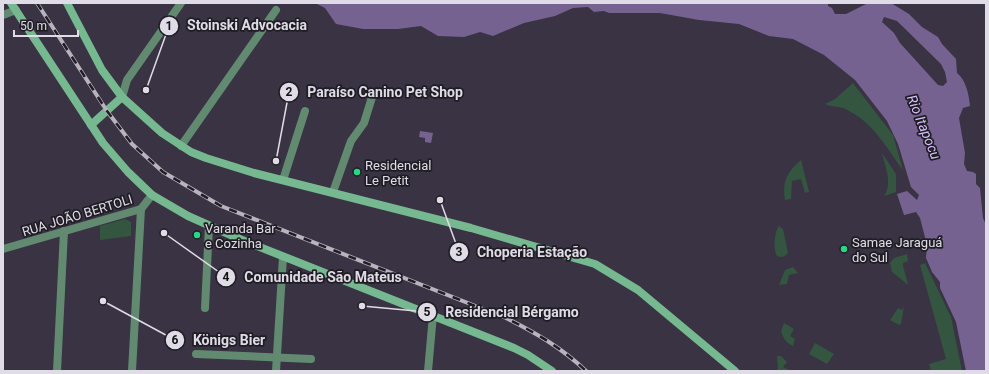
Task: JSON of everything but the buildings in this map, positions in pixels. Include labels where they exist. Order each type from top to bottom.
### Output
[{"type":"street","points":[[11,3],[91,125],[115,157],[152,195],[173,208],[209,226],[433,314],[514,348],[535,359],[552,371]]},
{"type":"street","points":[[67,3],[102,70],[122,96],[162,133],[181,146],[206,158],[284,180],[478,230],[595,264],[638,290],[735,371]]},
{"type":"street","points":[[91,125],[122,96],[127,80],[181,3]]},
{"type":"street","points":[[3,15],[16,10]]},
{"type":"street","points":[[181,146],[276,10]]},
{"type":"street","points":[[333,192],[351,141],[364,124],[373,94]]},
{"type":"street","points":[[284,180],[305,111]]},
{"type":"street","name":"RUA JOÃO BERTOLI","points":[[3,249],[141,209],[152,195]]},
{"type":"street","points":[[132,371],[141,209]]},
{"type":"street","points":[[205,308],[209,226]]},
{"type":"street","points":[[57,371],[64,231]]},
{"type":"street","points":[[276,371],[283,256]]},
{"type":"street","points":[[428,371],[433,314]]},
{"type":"street","points":[[196,354],[310,360]]},
{"type":"green space","points":[[853,83],[893,135],[903,170],[878,135],[862,120],[843,108],[825,104],[835,99]]},
{"type":"green space","points":[[882,153],[896,174],[896,192],[884,196],[887,191],[888,180]]},
{"type":"green space","points":[[801,160],[809,192],[805,193],[801,179],[792,181],[791,199],[785,200],[784,188],[789,173]]},
{"type":"green space","points":[[125,219],[131,222],[131,236],[100,240],[100,226]]},
{"type":"green space","points":[[779,226],[783,229],[788,253],[782,257],[777,256],[775,245],[776,232]]},
{"type":"green space","points":[[907,254],[908,261],[903,263],[903,266],[908,284],[892,272],[890,263],[894,258]]},
{"type":"green space","points":[[925,263],[951,317],[962,371],[931,371],[929,364],[946,359],[920,265]]},
{"type":"green space","points":[[793,267],[798,273],[789,275],[787,284],[779,285],[785,270]]},
{"type":"green space","points":[[904,306],[901,324],[899,325],[890,320],[898,308],[902,310]]},
{"type":"green space","points":[[784,323],[794,329],[790,336],[795,339],[793,346],[787,342],[782,334],[781,331]]},
{"type":"green space","points":[[815,343],[834,354],[827,364],[809,354]]},
{"type":"green space","points":[[777,356],[781,356],[787,362],[783,367],[791,371],[775,371],[778,369]]},
{"type":"water","name":"Rio Itapocu","points":[[315,3],[828,3],[828,6],[832,8],[835,14],[846,14],[866,4],[891,3],[909,14],[922,27],[938,37],[942,44],[956,59],[957,73],[963,80],[968,93],[970,106],[963,108],[959,118],[965,153],[964,164],[967,171],[976,174],[976,184],[980,188],[983,218],[986,225],[986,371],[966,371],[956,322],[940,288],[940,282],[932,272],[926,258],[927,245],[920,218],[916,212],[904,215],[897,194],[907,191],[917,200],[919,195],[911,187],[898,144],[887,121],[855,80],[824,55],[793,39],[769,36],[739,24],[699,20],[660,13],[609,13],[604,11],[594,12],[588,7],[573,8],[555,16],[524,23],[493,36],[480,32],[464,37],[438,36],[421,26],[398,29],[363,29],[336,24],[325,8]],"holes":[[[884,17],[897,21],[941,64],[945,72],[947,82],[943,86],[938,85],[900,43],[894,33],[882,22]]]},
{"type":"water","points":[[420,131],[433,133],[431,143],[425,142],[425,138],[419,137]]},
{"type":"railway","points":[[37,3],[107,111],[132,144],[163,172],[221,206],[506,318],[528,329],[568,355],[586,371]]},
{"type":"place","name":"Stoinski Advocacia","points":[[146,90]]},
{"type":"place","name":"Paraíso Canino Pet Shop","points":[[276,161]]},
{"type":"place","name":"Residencial Le Petit","points":[[357,172]]},
{"type":"place","name":"Choperia Estação","points":[[440,200]]},
{"type":"place","name":"Comunidade São Mateus","points":[[164,233]]},
{"type":"place","name":"Varanda Bar e Cozinha","points":[[197,235]]},
{"type":"place","name":"Samae Jaraguá do Sul","points":[[844,249]]},
{"type":"place","name":"Königs Bier","points":[[103,301]]},
{"type":"place","name":"Residencial Bérgamo","points":[[362,306]]}]
